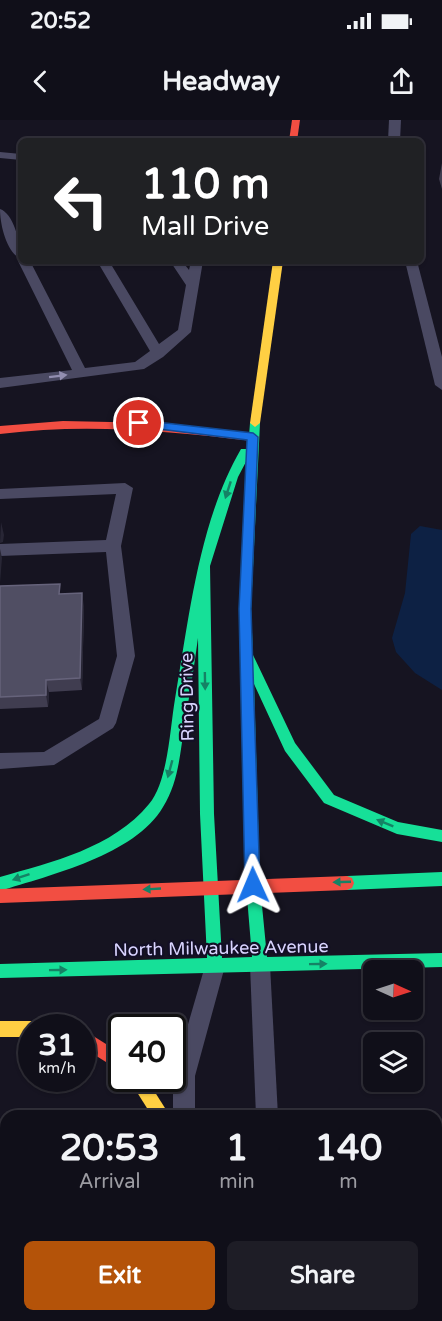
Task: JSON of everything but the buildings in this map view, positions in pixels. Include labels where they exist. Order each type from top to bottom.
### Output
[{"type":"street","points":[[293,138],[296,120]]},
{"type":"street","name":"Ring Drive","points":[[260,965],[253,885],[245,609],[253,437],[278,264]]},
{"type":"street","points":[[0,430],[29,424],[139,423],[253,437]]},
{"type":"street","name":"Ring Drive","points":[[214,966],[207,814],[204,566],[232,477],[253,437]]},
{"type":"street","points":[[0,884],[57,865],[123,837],[154,808],[172,768],[175,730],[204,566]]},
{"type":"street","points":[[246,654],[290,747],[329,799],[397,828],[442,836]]},
{"type":"street","points":[[0,896],[442,879]]},
{"type":"street","name":"North Milwaukee Avenue","points":[[0,971],[442,960]]},
{"type":"street","points":[[0,1029],[18,1029]]},
{"type":"street","points":[[146,1092],[158,1110]]},
{"type":"lane","points":[[394,138],[395,120]]},
{"type":"lane","points":[[0,155],[18,157]]},
{"type":"lane","points":[[0,213],[18,249]]},
{"type":"lane","points":[[26,264],[81,373]]},
{"type":"lane","points":[[105,264],[158,354]]},
{"type":"lane","points":[[178,264],[193,285]]},
{"type":"lane","points":[[0,383],[139,366],[158,354],[184,332],[196,264]]},
{"type":"lane","points":[[412,264],[442,385]]},
{"type":"lane","points":[[0,494],[125,488],[113,546],[126,656],[107,723],[47,760],[0,761]]},
{"type":"lane","points":[[0,550],[113,546]]},
{"type":"lane","points":[[260,965],[267,1110]]},
{"type":"lane","points":[[184,1110],[184,1076],[214,966]]},
{"type":"water","points":[[420,526],[442,530],[442,690],[415,673],[396,652],[392,638],[405,593],[411,534]]},
{"type":"traffic: fast","points":[[255,423],[245,609],[253,885],[260,965]]},
{"type":"traffic: fast","points":[[215,966],[207,814],[204,566],[232,477],[245,452]]},
{"type":"traffic: fast","points":[[0,884],[105,847],[141,823],[155,808],[165,788],[171,766],[204,566]]},
{"type":"traffic: fast","points":[[246,654],[290,747],[329,799],[397,828],[442,836]]},
{"type":"traffic: fast","points":[[347,883],[442,879]]},
{"type":"traffic: fast","points":[[0,971],[442,960]]},
{"type":"traffic: slow","points":[[255,423],[278,264]]},
{"type":"traffic: slow","points":[[0,1029],[18,1029]]},
{"type":"traffic: slow","points":[[146,1092],[158,1110]]},
{"type":"traffic: jam","points":[[293,138],[296,120]]},
{"type":"traffic: jam","points":[[0,430],[63,424],[95,424],[158,427],[253,437]]},
{"type":"traffic: jam","points":[[0,896],[347,883]]},
{"type":"traffic: jam","points":[[96,1046],[108,1055]]},
{"type":"route","points":[[139,423],[253,437],[245,609],[253,885]]}]
